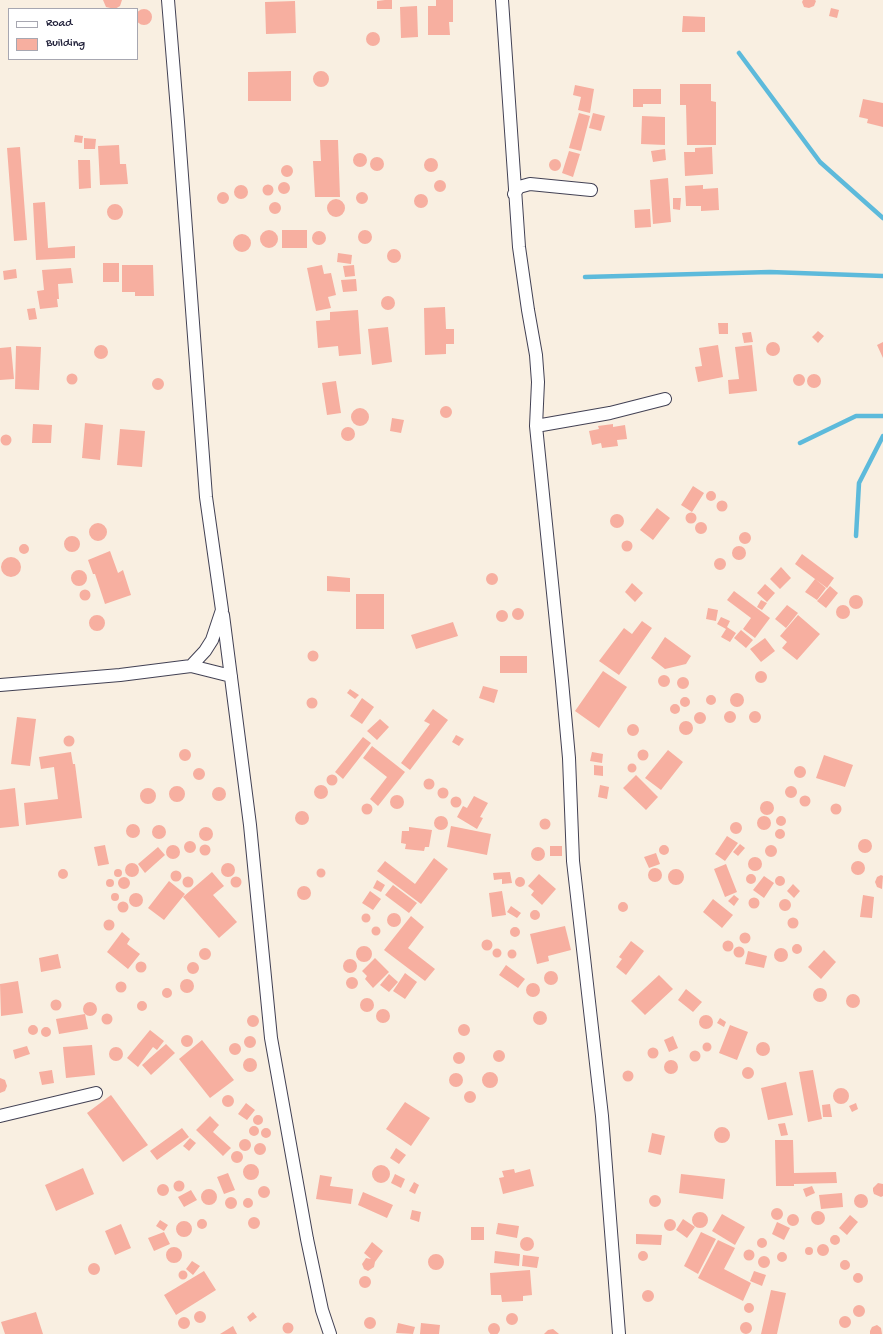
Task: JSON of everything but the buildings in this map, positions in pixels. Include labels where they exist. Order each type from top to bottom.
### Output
[{"type":"street","points":[[168,0],[206,489],[250,825],[271,1038],[307,1239],[322,1310],[330,1334]]},
{"type":"street","points":[[502,0],[514,194],[519,247],[536,355],[538,382],[536,426],[563,688],[569,758],[574,861],[602,1116],[619,1334]]},
{"type":"street","points":[[514,194],[519,188],[530,184],[591,190]]},
{"type":"street","points":[[536,426],[610,413],[665,399]]},
{"type":"street","points":[[191,666],[205,651],[212,640],[222,610]]},
{"type":"street","points":[[0,685],[120,675],[191,666],[231,676]]},
{"type":"street","points":[[0,1116],[96,1092]]},
{"type":"waterway","points":[[739,53],[820,162],[883,218]]},
{"type":"waterway","points":[[585,277],[770,272],[883,276]]},
{"type":"waterway","points":[[800,443],[856,416],[883,416]]},
{"type":"waterway","points":[[856,536],[859,483],[883,436]]}]
